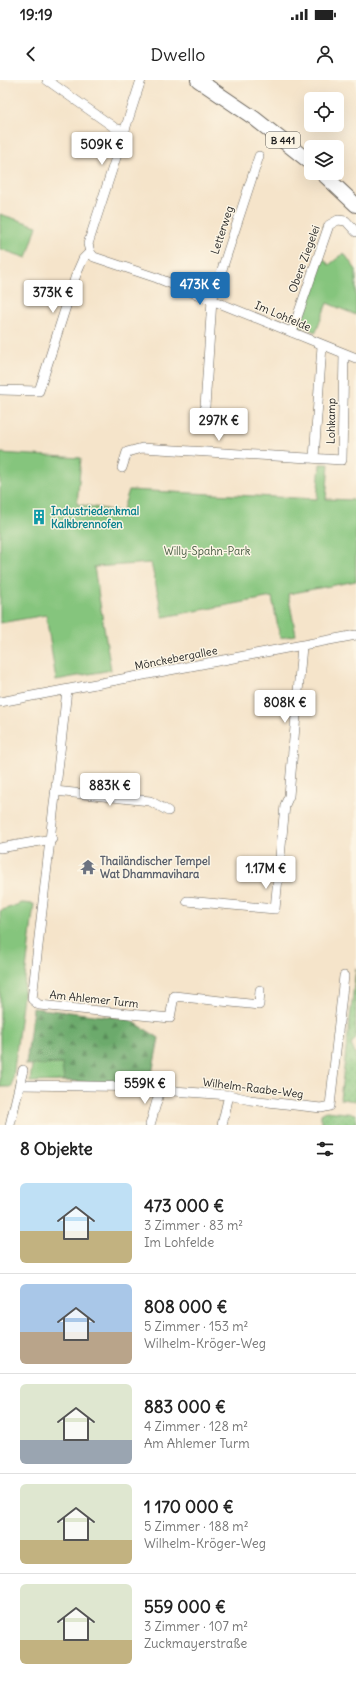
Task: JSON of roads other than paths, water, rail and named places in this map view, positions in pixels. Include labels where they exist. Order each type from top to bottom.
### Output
[{"type":"main road","name":"B 441","points":[[198,80],[254,118],[304,157]]},
{"type":"main road","points":[[329,180],[356,205]]},
{"type":"street","points":[[47,80],[115,128],[125,131]]},
{"type":"street","points":[[0,390],[39,391],[76,275],[83,259],[90,252],[88,244],[141,80]]},
{"type":"street","name":"Letterweg","points":[[205,407],[212,300],[259,156]]},
{"type":"street","name":"Obere Ziegelei","points":[[292,332],[329,225],[338,220],[346,221],[356,232]]},
{"type":"street","name":"Im Lohfelde","points":[[90,252],[94,257],[157,278],[292,332],[322,346],[356,358]]},
{"type":"street","name":"Lohkamp","points":[[314,458],[322,346]]},
{"type":"street","name":"Lohkamp","points":[[122,468],[127,452],[142,448],[342,460],[344,354]]},
{"type":"street","name":"Mönckebergallee","points":[[0,702],[356,635]]},
{"type":"street","points":[[187,902],[275,909],[285,805],[289,796],[302,646]]},
{"type":"street","name":"Am Ahlemer Turm","points":[[67,690],[55,790],[52,839],[32,999],[39,1005],[170,1018],[174,996],[259,1005],[260,990]]},
{"type":"street","points":[[55,790],[150,801],[168,811]]},
{"type":"street","points":[[0,848],[52,839]]},
{"type":"street","name":"Wilhelm-Raabe-Weg","points":[[20,1085],[155,1087],[160,1090],[229,1095],[250,1100],[321,1108],[330,1106],[344,976]]},
{"type":"street","points":[[10,1125],[23,1070]]},
{"type":"street","points":[[150,1125],[160,1090]]},
{"type":"street","points":[[222,1125],[229,1095]]},
{"type":"place","name":"Industriedenkmal Kalkbrennofen","points":[[39,517]]},
{"type":"place","name":"Thailändischer Tempel Wat Dhammavihara","points":[[88,867]]},
{"type":"park label","name":"Willy-Spahn-Park","points":[[207,551]]}]
